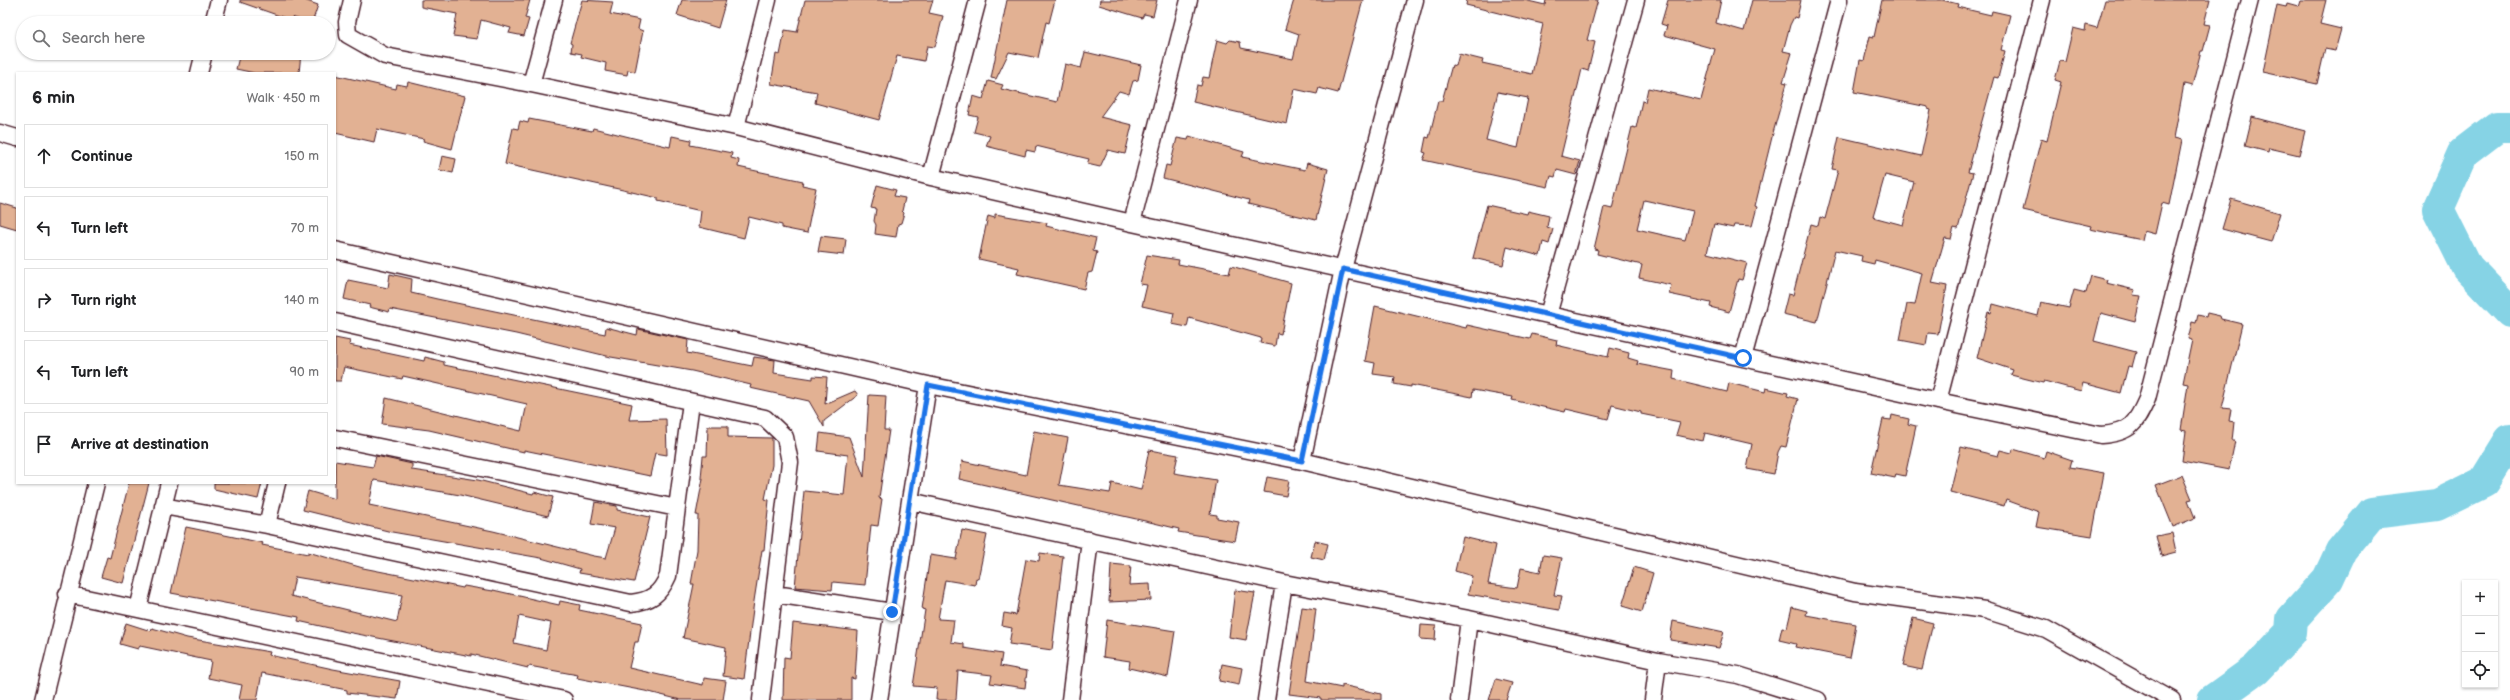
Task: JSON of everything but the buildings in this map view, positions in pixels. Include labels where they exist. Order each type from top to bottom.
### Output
[{"type":"street","points":[[215,16],[219,0]]},
{"type":"street","points":[[352,0],[347,22],[348,35],[385,56],[531,84],[736,127],[931,177],[1132,223],[1938,401],[2101,435],[2120,434],[2132,426],[2147,398],[2250,0]]},
{"type":"street","points":[[531,84],[554,0]]},
{"type":"street","points":[[736,127],[768,0]]},
{"type":"street","points":[[931,177],[978,0]]},
{"type":"street","points":[[1132,223],[1189,0]]},
{"type":"street","points":[[1302,461],[1343,269],[1414,0]]},
{"type":"street","points":[[1548,315],[1636,0]]},
{"type":"street","points":[[1743,358],[1839,0]]},
{"type":"street","points":[[1938,401],[2042,0]]},
{"type":"street","points":[[199,72],[202,60]]},
{"type":"street","points":[[0,133],[16,138]]},
{"type":"street","points":[[336,250],[928,385],[1302,461],[1855,592],[1985,610],[2046,629],[2172,700]]},
{"type":"street","points":[[336,322],[765,418],[785,437],[790,462],[761,700]]},
{"type":"street","points":[[879,700],[928,385]]},
{"type":"street","points":[[163,506],[267,525],[631,603],[642,602],[653,598],[662,588],[668,576],[691,402]]},
{"type":"street","points":[[336,438],[676,508]]},
{"type":"street","points":[[43,700],[67,594],[96,484]]},
{"type":"street","points":[[138,609],[169,484]]},
{"type":"street","points":[[267,525],[277,484]]},
{"type":"street","points":[[910,501],[1284,583],[1469,619],[1658,661],[1738,675],[1818,700]]},
{"type":"street","points":[[1070,700],[1090,540]]},
{"type":"street","points":[[1266,700],[1284,583]]},
{"type":"street","points":[[67,594],[564,700]]},
{"type":"street","points":[[775,594],[892,612]]},
{"type":"street","points":[[1459,700],[1469,619]]},
{"type":"street","points":[[1653,700],[1658,661]]},
{"type":"waterway","points":[[2510,127],[2497,127],[2463,153],[2438,209],[2467,267],[2510,312]]},
{"type":"waterway","points":[[2213,700],[2256,669],[2291,632],[2292,619],[2328,579],[2341,551],[2372,513],[2437,505],[2484,482],[2510,440]]},
{"type":"route","points":[[892,612],[928,385],[1302,461],[1343,269],[1743,358]]}]
